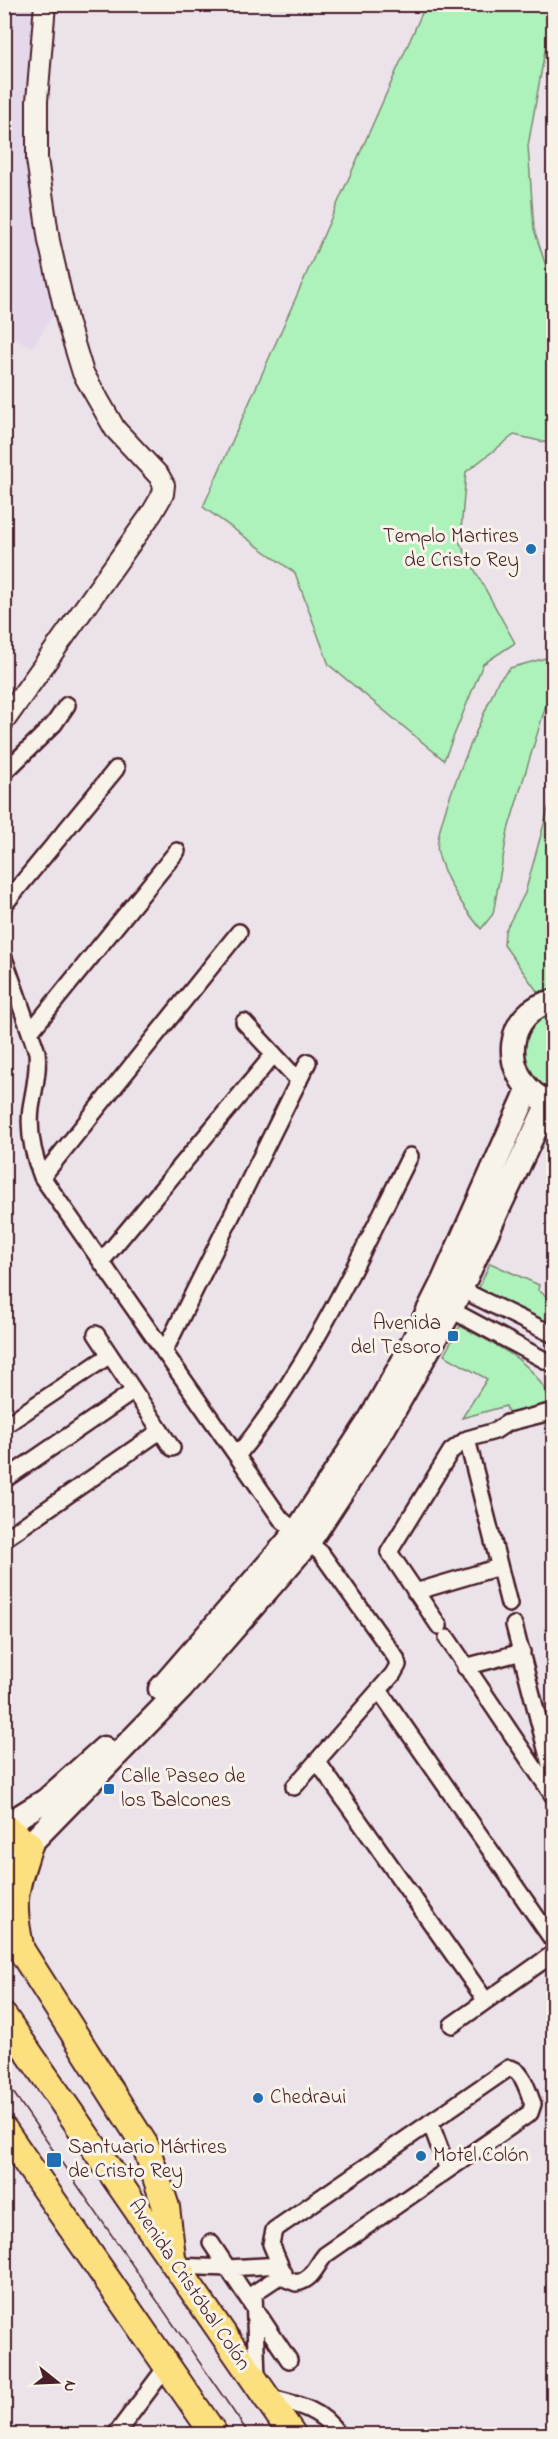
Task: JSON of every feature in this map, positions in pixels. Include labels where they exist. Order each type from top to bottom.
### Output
[{"type":"main road","points":[[4,1863],[29,1845],[182,1688],[302,1537],[384,1428],[452,1285],[551,1103],[528,1090],[519,1078],[513,1064],[512,1049],[515,1034],[522,1020],[533,1010],[554,1001]]},
{"type":"main road","points":[[452,1285],[528,1090]]},
{"type":"main road","points":[[29,1845],[4,1827],[46,1800],[129,1725],[302,1537]]},
{"type":"main road","points":[[29,1845],[14,1892],[14,1920],[21,1950],[146,2147],[166,2207],[175,2263]]},
{"type":"main road","name":"Avenida Cristóbal Colón","points":[[4,2018],[292,2434]]},
{"type":"main road","points":[[4,2130],[214,2434]]},
{"type":"street","points":[[4,721],[152,513],[163,494],[164,485],[159,476],[114,429],[83,373],[68,324],[49,241],[37,159],[37,101],[45,4]]},
{"type":"street","points":[[4,773],[54,724],[67,705]]},
{"type":"street","points":[[4,905],[116,769]]},
{"type":"street","points":[[31,1031],[177,851]]},
{"type":"street","points":[[42,1177],[239,932]]},
{"type":"street","points":[[4,958],[37,1052],[38,1066],[30,1128],[33,1156],[42,1177],[281,1519],[321,1553],[396,1658],[398,1665],[396,1670],[294,1788]]},
{"type":"street","points":[[244,1022],[299,1081]]},
{"type":"street","points":[[101,1262],[274,1054]]},
{"type":"street","points":[[164,1352],[308,1062]]},
{"type":"street","points":[[237,1456],[256,1433],[328,1319],[410,1156]]},
{"type":"street","points":[[452,1285],[554,1335]]},
{"type":"street","points":[[442,1305],[554,1365]]},
{"type":"street","points":[[96,1334],[171,1448]]},
{"type":"street","points":[[4,1426],[110,1355]]},
{"type":"street","points":[[4,1480],[134,1391]]},
{"type":"street","points":[[554,1411],[507,1423],[495,1431],[467,1439],[451,1452],[388,1552],[554,1797]]},
{"type":"street","points":[[495,1431],[508,1432],[554,1421]]},
{"type":"street","points":[[4,1539],[160,1431]]},
{"type":"street","points":[[467,1439],[509,1604]]},
{"type":"street","points":[[415,1592],[499,1567]]},
{"type":"street","points":[[514,1625],[554,1780]]},
{"type":"street","points":[[465,1667],[522,1652]]},
{"type":"street","points":[[379,1690],[554,1942]]},
{"type":"street","points":[[317,1761],[486,2001]]},
{"type":"street","points":[[452,2025],[554,1953]]},
{"type":"street","points":[[509,2068],[514,2068],[519,2072],[533,2104],[530,2113],[448,2169],[325,2255],[313,2274],[306,2280],[291,2282],[282,2269],[271,2244],[274,2230],[509,2068]]},
{"type":"street","points":[[430,2122],[448,2169]]},
{"type":"street","points":[[211,2243],[289,2360]]},
{"type":"street","points":[[175,2263],[228,2268],[282,2269]]},
{"type":"street","points":[[282,2269],[254,2293],[262,2391],[316,2411],[330,2423],[338,2434]]},
{"type":"street","points":[[116,2434],[167,2366]]},
{"type":"shaded area","points":[[5,5],[36,5],[32,53],[58,308],[33,347],[10,338],[5,349]]},
{"type":"green space","points":[[426,4],[554,5],[553,21],[549,28],[528,146],[534,229],[553,288],[553,444],[514,435],[466,472],[460,543],[515,643],[483,664],[444,760],[329,665],[295,573],[203,507]]},
{"type":"green space","points":[[553,72],[553,198],[548,171]]},
{"type":"green space","points":[[553,656],[553,682],[508,830],[493,914],[481,929],[455,893],[441,863],[438,839],[443,819],[460,769],[498,681],[510,668]]},
{"type":"green space","points":[[553,791],[553,992],[539,994],[504,945],[505,931],[525,893]]},
{"type":"green space","points":[[553,1010],[553,1094],[530,1082],[520,1042],[525,1028]]},
{"type":"green space","points":[[490,1263],[539,1285],[538,1290],[553,1301],[553,1328],[533,1320],[478,1290]]},
{"type":"green space","points":[[460,1326],[501,1348],[526,1366],[545,1389],[551,1404],[509,1416],[506,1406],[462,1418],[487,1379],[444,1355]]},
{"type":"tram line","points":[[4,2079],[249,2434]]},
{"type":"place","name":"Templo Martires de Cristo Rey","points":[[531,549]]},
{"type":"place","name":"Avenida del Tesoro","points":[[453,1336]]},
{"type":"place","name":"Calle Paseo de los Balcones","points":[[109,1789]]},
{"type":"place","name":"Chedraui","points":[[258,2098]]},
{"type":"place","name":"Motel Colón","points":[[421,2156]]},
{"type":"place","name":"Santuario Mártires de Cristo Rey","points":[[54,2160]]}]
